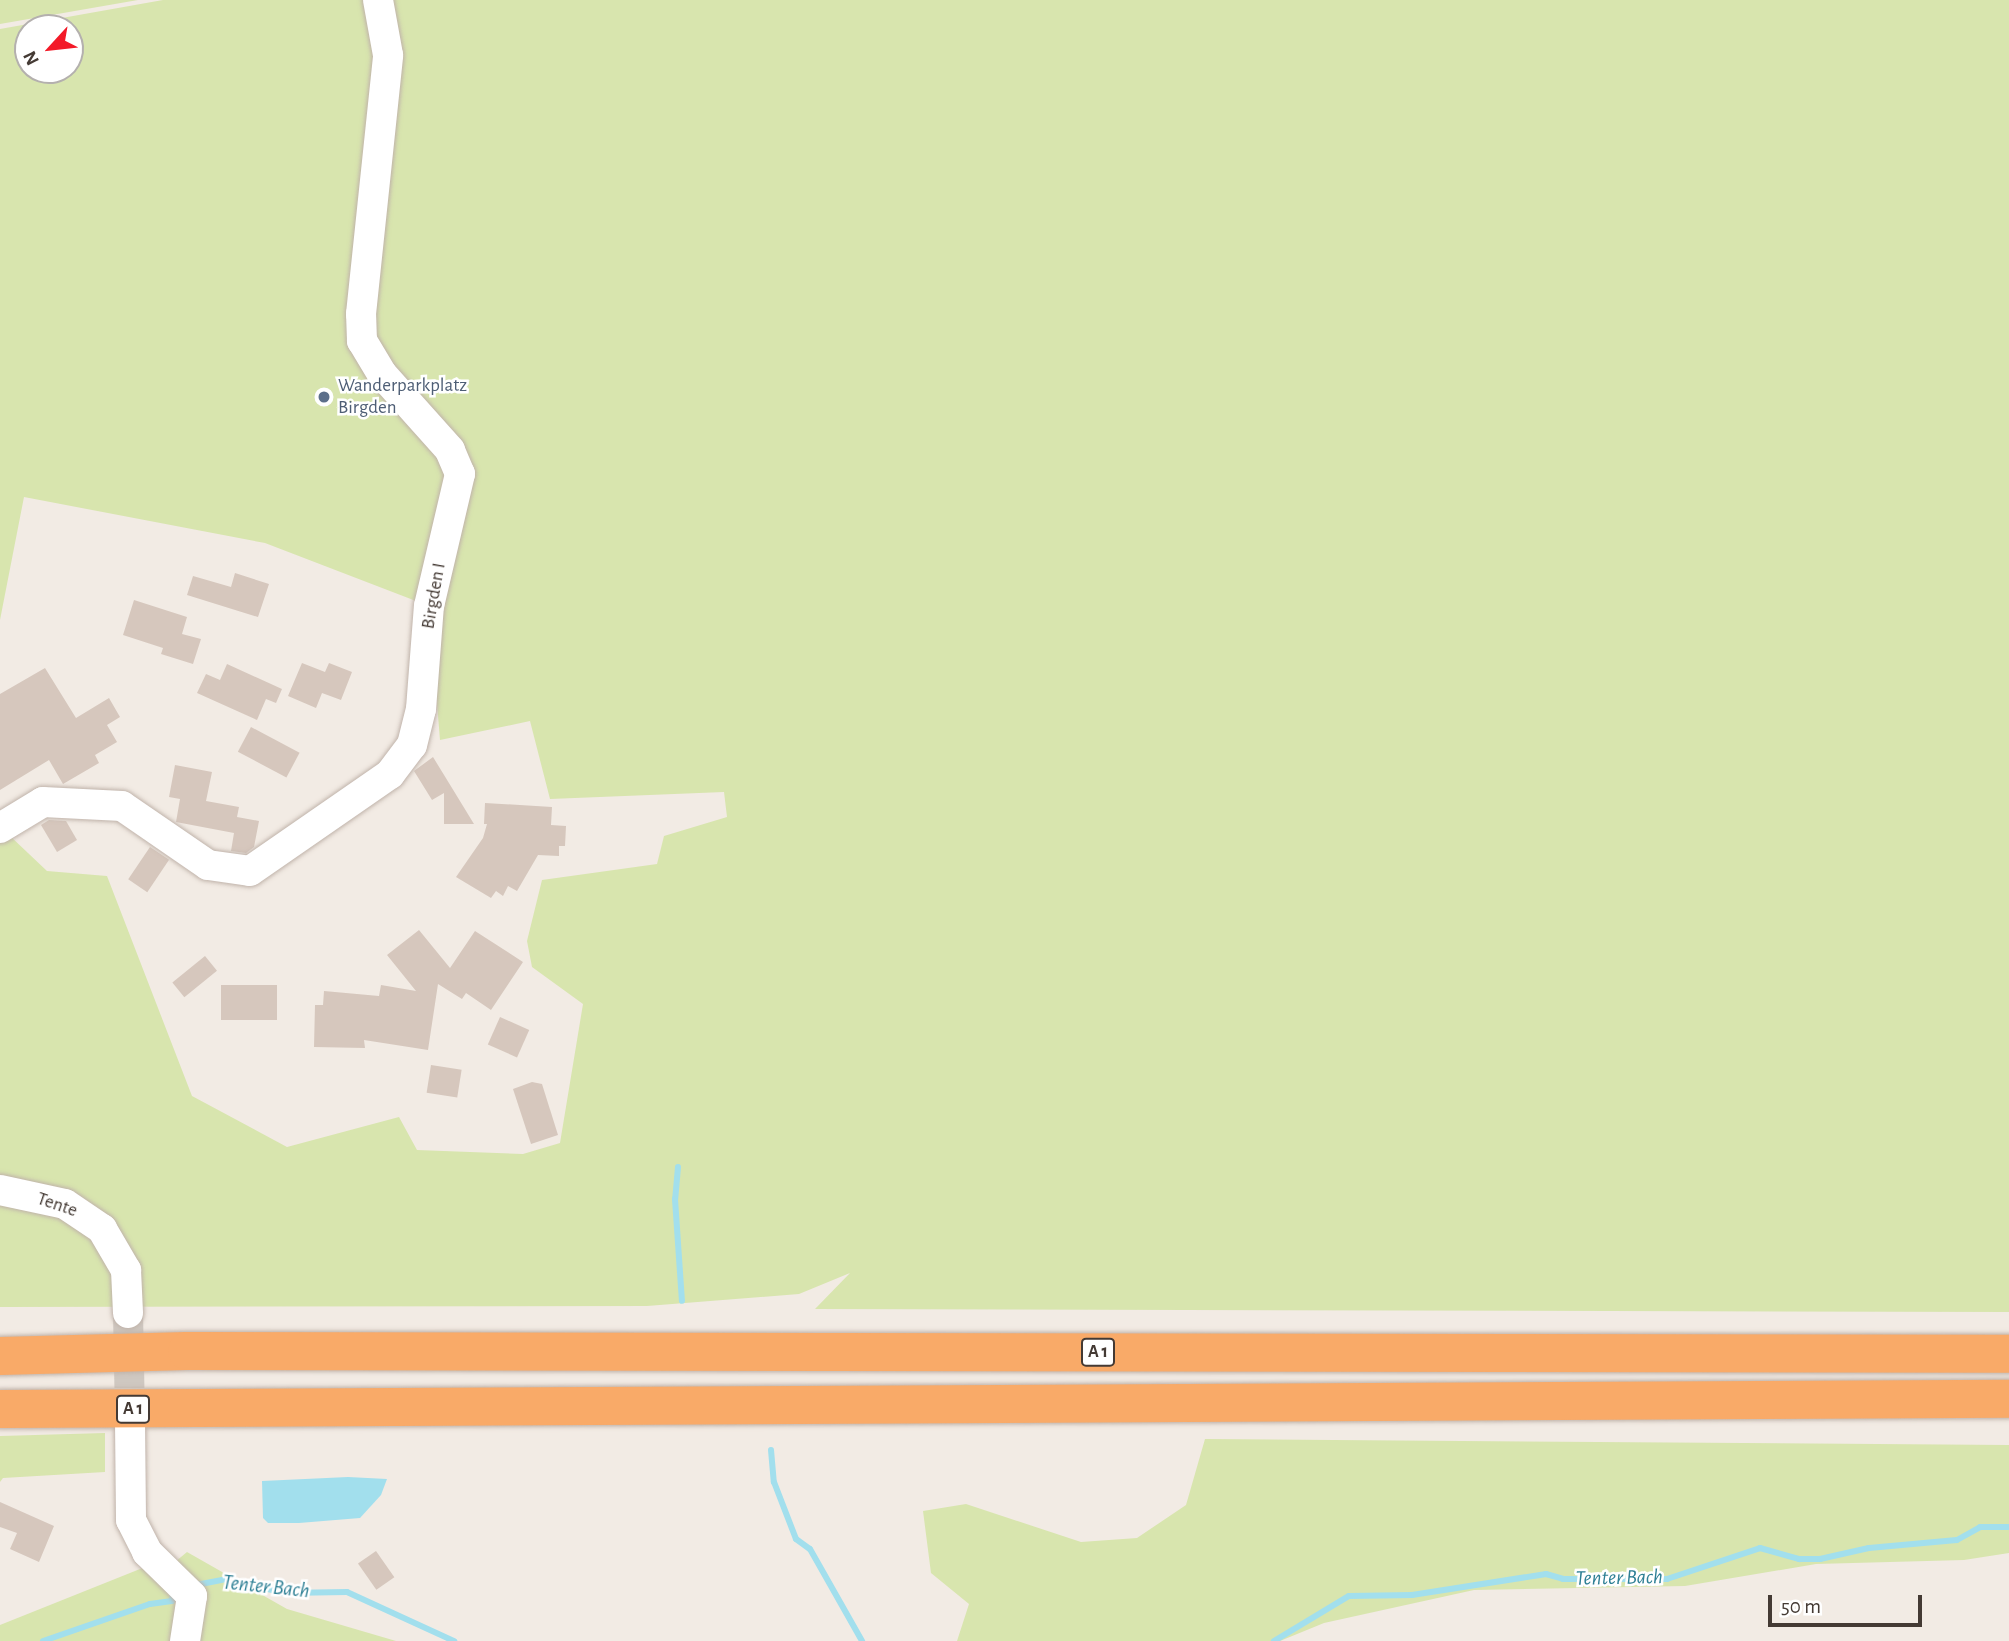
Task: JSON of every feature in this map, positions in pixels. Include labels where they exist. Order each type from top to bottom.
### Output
[{"type":"highway","name":"A 1","points":[[0,1356],[187,1351],[2009,1354]]},
{"type":"highway","name":"A 1","points":[[0,1409],[2009,1399]]},
{"type":"street","name":"Birgden I","points":[[0,828],[43,802],[122,806],[208,865],[250,872],[390,774],[412,745],[421,709],[429,606],[460,474],[450,450],[382,374],[362,341],[361,314],[388,55],[377,0]]},
{"type":"street","name":"Tente","points":[[0,1191],[65,1204],[102,1229],[126,1270],[128,1313]]},
{"type":"street","points":[[130,1422],[131,1520],[139,1542],[192,1596],[185,1641]]},
{"type":"green space","points":[[0,0],[138,0],[58,14],[14,14],[14,22],[0,24]]},
{"type":"green space","points":[[163,0],[2009,0],[2009,1312],[815,1309],[850,1273],[799,1294],[647,1306],[0,1307],[0,842],[9,835],[47,871],[107,876],[192,1096],[287,1147],[399,1117],[417,1150],[523,1154],[560,1143],[583,1004],[532,967],[527,941],[542,880],[657,864],[664,836],[727,817],[724,792],[550,799],[530,721],[440,740],[429,606],[265,543],[24,497],[0,620],[0,29],[14,27],[14,84],[84,84],[84,14]]},
{"type":"green space","points":[[105,1433],[105,1472],[3,1478],[0,1482],[0,1436]]},
{"type":"green space","points":[[1205,1439],[2009,1445],[2009,1553],[1964,1560],[1816,1564],[1685,1586],[1474,1590],[1324,1623],[1280,1641],[957,1641],[969,1604],[931,1573],[923,1511],[966,1504],[1081,1542],[1137,1538],[1186,1505]]},
{"type":"green space","points":[[187,1552],[287,1609],[396,1641],[0,1641],[0,1625],[150,1565],[175,1562]]},
{"type":"water","points":[[348,1477],[387,1479],[381,1495],[360,1518],[268,1523],[263,1518],[262,1481]]},
{"type":"building","points":[[235,573],[269,584],[258,617],[187,595],[193,576],[231,587]]},
{"type":"building","points":[[134,600],[187,617],[182,634],[201,639],[193,664],[161,654],[163,648],[123,635]]},
{"type":"building","points":[[302,663],[325,672],[329,663],[352,672],[341,700],[322,693],[316,708],[288,696]]},
{"type":"building","points":[[227,664],[282,689],[276,703],[266,699],[257,720],[197,693],[206,674],[220,680]]},
{"type":"building","points":[[45,668],[76,718],[109,698],[120,717],[107,725],[117,742],[95,755],[99,763],[63,784],[49,760],[0,790],[0,694]]},
{"type":"building","points":[[251,727],[300,753],[286,778],[238,752]]},
{"type":"building","points":[[433,757],[474,824],[444,824],[444,793],[432,800],[414,771]]},
{"type":"building","points":[[175,765],[212,772],[206,801],[239,807],[237,817],[259,821],[254,847],[246,853],[231,851],[234,833],[176,822],[180,799],[169,797]]},
{"type":"building","points":[[485,803],[552,807],[551,825],[566,826],[565,846],[559,846],[559,856],[538,855],[517,891],[508,886],[503,896],[496,891],[491,898],[456,877],[483,838],[487,824],[484,824]]},
{"type":"building","points":[[49,820],[66,821],[77,840],[57,852],[41,825]]},
{"type":"building","points":[[150,847],[169,860],[147,892],[128,879]]},
{"type":"building","points":[[419,930],[450,968],[475,931],[523,962],[491,1010],[466,993],[462,999],[438,984],[428,1050],[364,1040],[365,1048],[314,1047],[315,1005],[323,1005],[324,991],[379,996],[381,985],[416,991],[387,955]]},
{"type":"building","points":[[205,956],[217,971],[184,997],[172,982]]},
{"type":"building","points":[[221,985],[277,985],[277,1020],[221,1020]]},
{"type":"building","points":[[500,1017],[529,1030],[517,1057],[488,1044]]},
{"type":"building","points":[[431,1065],[462,1070],[457,1098],[427,1093]]},
{"type":"building","points":[[532,1082],[542,1084],[558,1135],[531,1144],[513,1089]]},
{"type":"building","points":[[0,1502],[54,1526],[39,1562],[10,1549],[17,1533],[0,1527]]},
{"type":"building","points":[[376,1551],[394,1577],[376,1590],[358,1564]]},
{"type":"waterway","points":[[678,1167],[675,1199],[682,1301]]},
{"type":"waterway","points":[[771,1450],[774,1482],[796,1539],[810,1549],[862,1641]]},
{"type":"waterway","name":"Tenter Bach","points":[[1274,1641],[1349,1596],[1412,1595],[1546,1574],[1563,1579],[1667,1579],[1760,1548],[1799,1559],[1820,1559],[1869,1548],[1957,1540],[1980,1527],[2009,1527]]},
{"type":"waterway","name":"Tenter Bach","points":[[196,1585],[227,1579],[284,1593],[347,1592],[454,1641]]},
{"type":"waterway","name":"Tenter Bach","points":[[43,1641],[150,1604],[172,1601],[173,1592]]},
{"type":"tunnel","points":[[128,1313],[130,1422]]},
{"type":"place","name":"Wanderparkplatz Birgden","points":[[324,397]]}]
